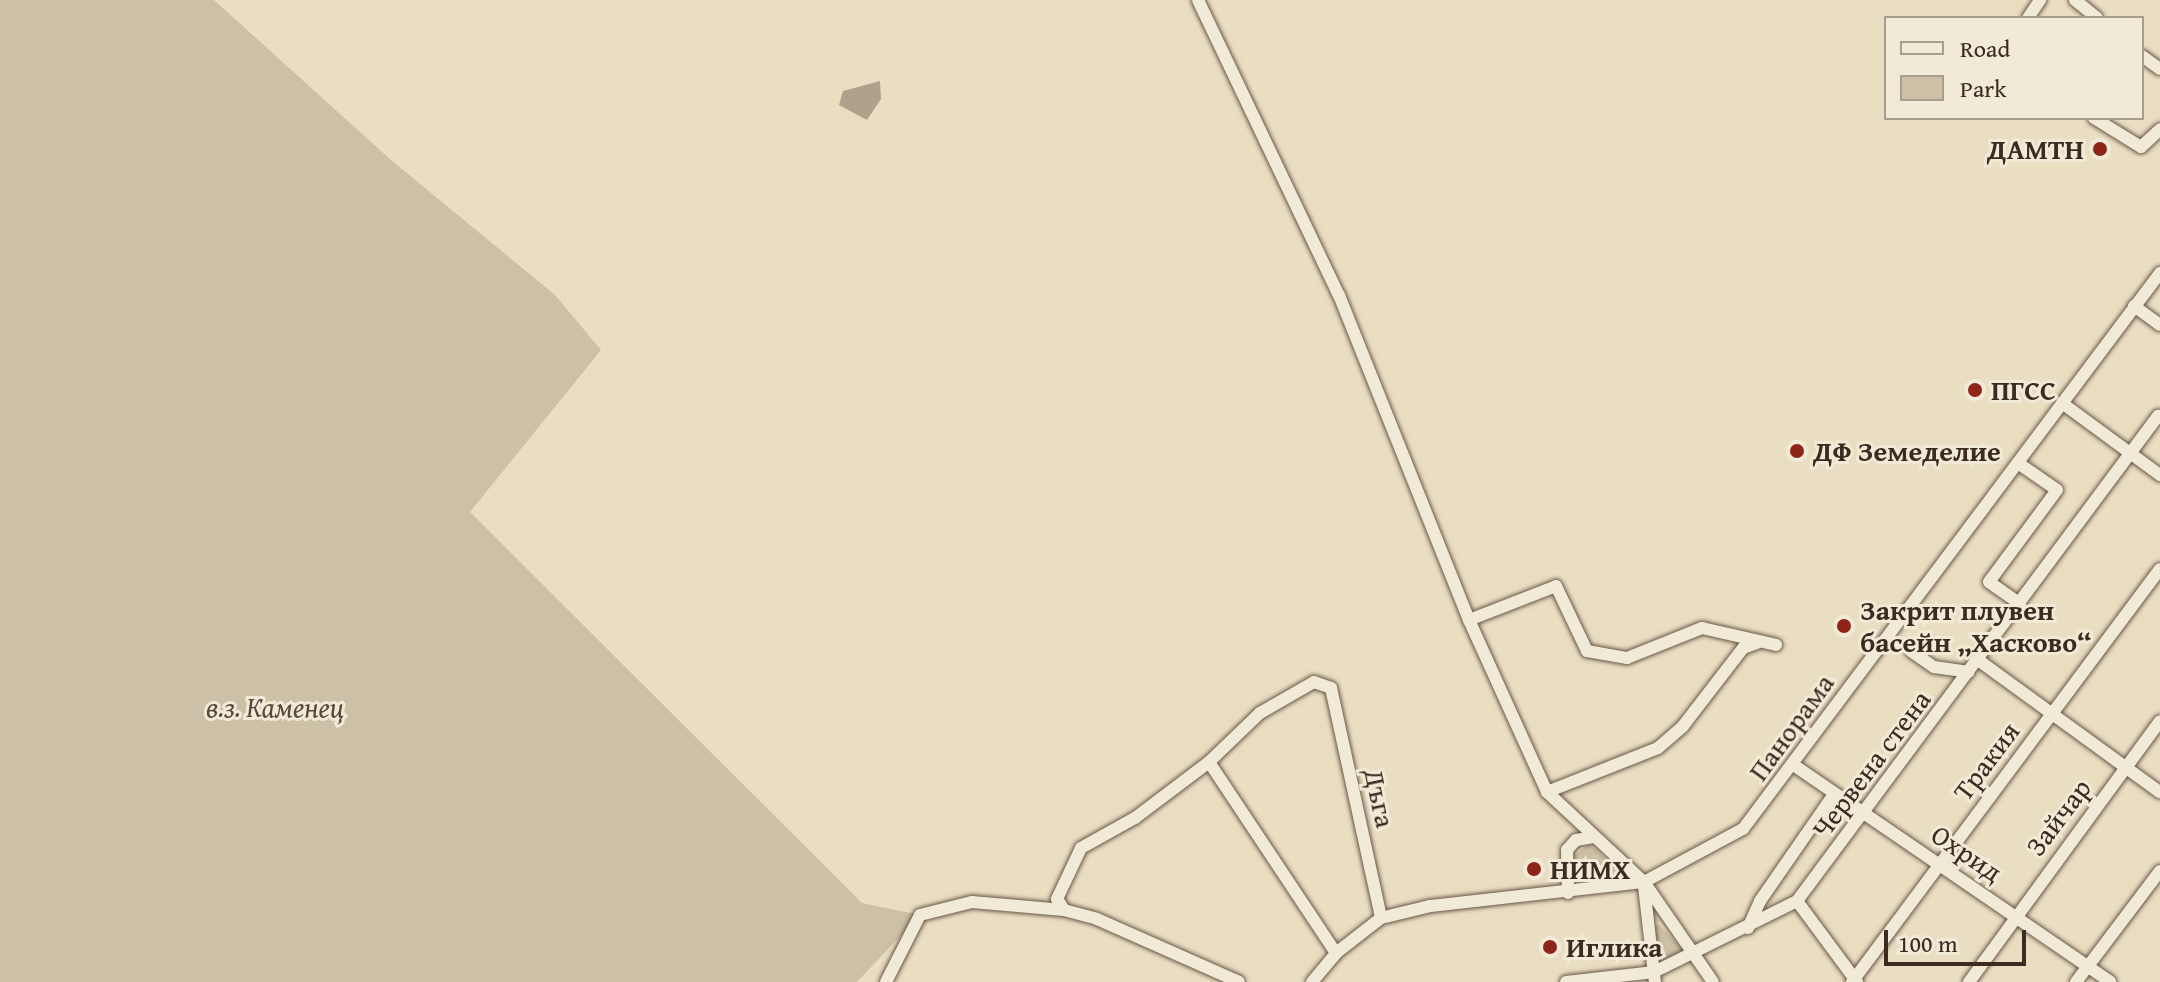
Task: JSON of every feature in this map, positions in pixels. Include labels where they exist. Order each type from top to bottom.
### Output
[{"type":"street","points":[[1198,0],[1339,295],[1469,620],[1547,792],[1644,882],[1713,982]]},
{"type":"street","points":[[2075,0],[2095,16]]},
{"type":"street","points":[[2097,120],[2141,147],[2160,129]]},
{"type":"street","name":"Панорама","points":[[1312,982],[1336,953],[1381,918],[1430,906],[1568,893],[1644,882],[1743,829],[1795,766],[2160,273]]},
{"type":"street","points":[[2134,306],[2160,325]]},
{"type":"street","points":[[2062,403],[2160,475]]},
{"type":"street","name":"Червена стена","points":[[1566,982],[1654,977],[1797,901],[2158,416]]},
{"type":"street","points":[[2018,463],[2057,490],[1989,582],[2020,604]]},
{"type":"street","name":"Тракия","points":[[1855,981],[2160,569]]},
{"type":"street","points":[[1469,620],[1556,586],[1587,651],[1627,658],[1702,628],[1776,645]]},
{"type":"street","points":[[1547,792],[1631,763],[1658,748],[1683,726],[1743,648],[1757,643]]},
{"type":"street","points":[[1911,651],[1934,667],[1969,672]]},
{"type":"street","points":[[1978,660],[2160,792]]},
{"type":"street","name":"Дъга","points":[[1209,762],[1260,713],[1314,682],[1331,688],[1381,918]]},
{"type":"street","name":"Зайчар","points":[[1969,982],[2015,915],[2160,721]]},
{"type":"street","points":[[1064,910],[1057,899],[1074,854],[1135,818],[1209,762],[1336,953]]},
{"type":"street","name":"Охрид","points":[[1795,766],[2110,982]]},
{"type":"street","points":[[1748,928],[1760,901],[1834,794]]},
{"type":"street","points":[[1568,893],[1567,850],[1576,840],[1594,837]]},
{"type":"street","points":[[2076,982],[2160,871]]},
{"type":"street","points":[[1644,882],[1654,977]]},
{"type":"street","points":[[1797,901],[1855,981]]},
{"type":"street","points":[[886,982],[920,915],[972,902],[1064,910],[1147,938],[1239,982]]},
{"type":"green space","name":"в.з. Каменец","points":[[0,0],[214,0],[391,160],[555,295],[601,350],[470,512],[862,903],[920,915],[857,982],[0,982]]},
{"type":"green space","points":[[1588,845],[1596,849],[1626,880],[1571,881],[1570,859]]},
{"type":"green space","points":[[1658,924],[1686,952],[1660,964],[1655,927]]},
{"type":"shaded area","points":[[880,81],[881,99],[867,120],[839,105],[843,91]]},
{"type":"place","name":"ДАМТН","points":[[2100,149]]},
{"type":"place","name":"ПГСС","points":[[1975,390]]},
{"type":"place","name":"ДФ Земеделие","points":[[1797,451]]},
{"type":"place","name":"Закрит плувен басейн „Хасково“","points":[[1844,626]]},
{"type":"place","name":"НИМХ","points":[[1534,869]]},
{"type":"place","name":"Иглика","points":[[1550,947]]}]
